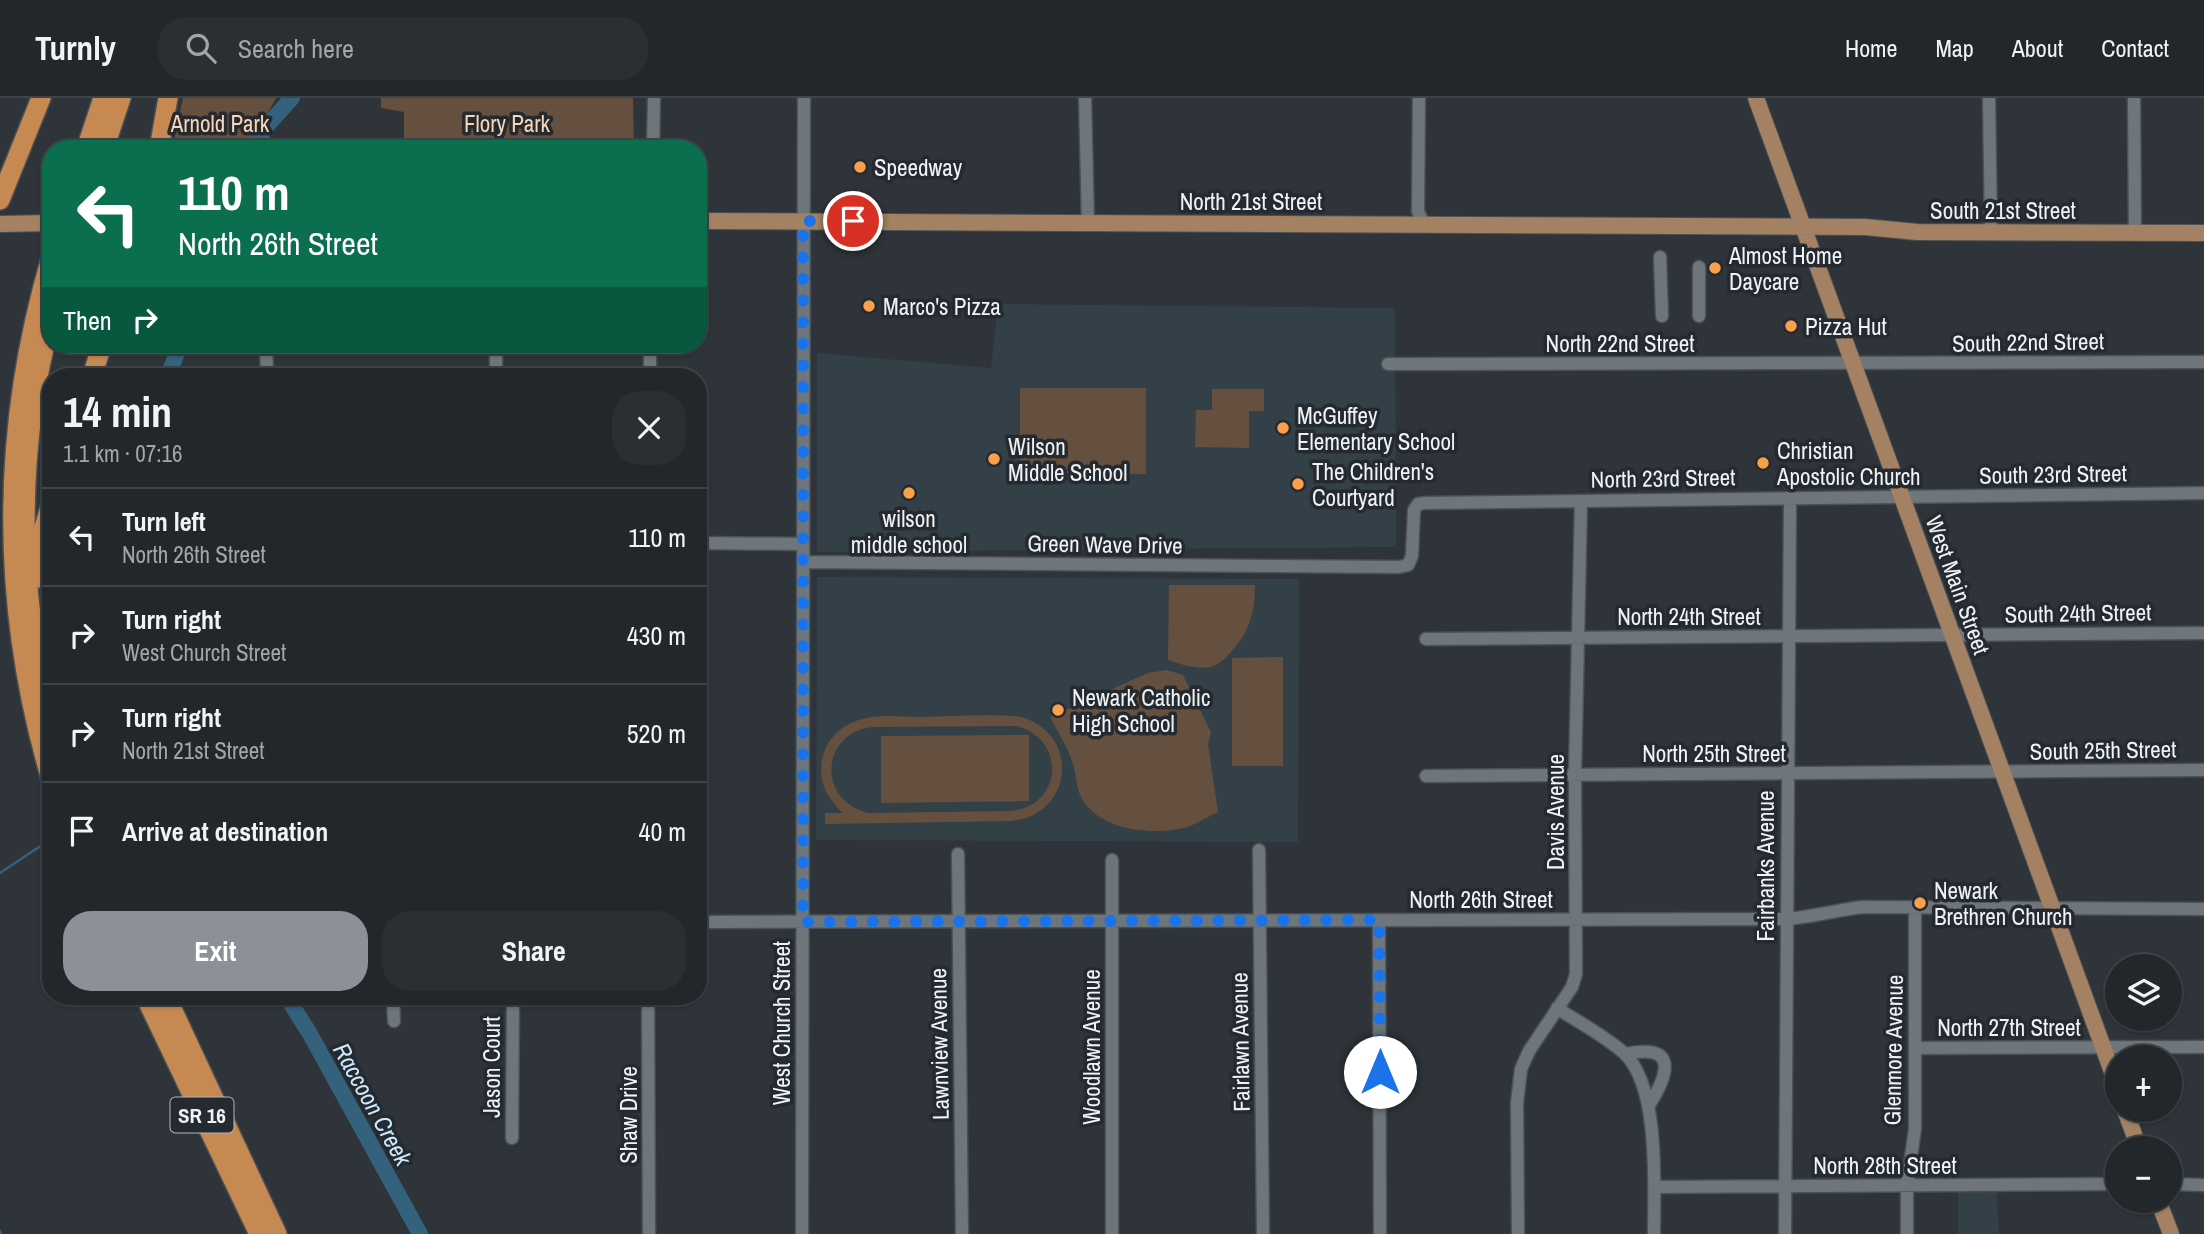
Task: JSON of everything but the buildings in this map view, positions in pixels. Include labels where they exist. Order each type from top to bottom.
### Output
[{"type":"highway","points":[[0,200],[41,98]]},
{"type":"highway","points":[[89,140],[103,98]]},
{"type":"highway","points":[[107,140],[121,98]]},
{"type":"highway","points":[[161,140],[168,98]]},
{"type":"highway","points":[[42,288],[31,327],[16,404],[9,455],[6,536],[14,636],[31,717],[42,753]]},
{"type":"highway","points":[[42,671],[29,587],[26,506],[33,412],[44,354]]},
{"type":"highway","points":[[37,649],[42,541]]},
{"type":"highway","points":[[0,597],[27,729],[42,753]]},
{"type":"highway","name":"SR 16","points":[[149,1005],[259,1234]]},
{"type":"highway","name":"SR 16","points":[[170,1005],[278,1234]]},
{"type":"main road","name":"West Main Street","points":[[1757,100],[2105,1053]]},
{"type":"main road","name":"North 21st Street","points":[[707,221],[1803,227]]},
{"type":"main road","points":[[0,224],[42,223]]},
{"type":"main road","name":"South 21st Street","points":[[1803,227],[1865,227],[1917,232],[2204,233]]},
{"type":"main road","points":[[2163,1213],[2171,1234]]},
{"type":"street","points":[[653,140],[654,98]]},
{"type":"street","name":"West Church Street","points":[[802,1234],[804,98]]},
{"type":"street","points":[[1085,98],[1088,223]]},
{"type":"street","points":[[1419,98],[1418,211],[1424,225]]},
{"type":"street","points":[[1989,98],[1991,233]]},
{"type":"street","points":[[2134,98],[2135,234]]},
{"type":"street","points":[[1660,257],[1662,316]]},
{"type":"street","points":[[1699,267],[1699,316]]},
{"type":"street","name":"South 22nd Street","points":[[1853,363],[2204,362]]},
{"type":"street","name":"North 22nd Street","points":[[1388,364],[1853,363]]},
{"type":"street","name":"South 23rd Street","points":[[1902,498],[2204,494]]},
{"type":"street","name":"North 23rd Street","points":[[1408,565],[1412,556],[1414,510],[1418,504],[1425,503],[1902,498]]},
{"type":"street","name":"Fairbanks Avenue","points":[[1785,1234],[1790,499]]},
{"type":"street","name":"Davis Avenue","points":[[1518,1234],[1517,1087],[1521,1069],[1529,1051],[1572,987],[1576,975],[1575,775],[1581,500]]},
{"type":"street","points":[[707,543],[803,544]]},
{"type":"street","name":"Green Wave Drive","points":[[803,562],[1273,567],[1408,565]]},
{"type":"street","name":"South 24th Street","points":[[1952,635],[2204,633]]},
{"type":"street","name":"North 24th Street","points":[[1426,639],[1952,635]]},
{"type":"street","name":"South 25th Street","points":[[2002,772],[2204,770]]},
{"type":"street","name":"North 25th Street","points":[[1426,776],[2002,772]]},
{"type":"street","name":"Fairlawn Avenue","points":[[1259,850],[1263,1234]]},
{"type":"street","name":"Lawnview Avenue","points":[[958,855],[961,1234]]},
{"type":"street","name":"Woodlawn Avenue","points":[[1112,860],[1112,1234]]},
{"type":"street","name":"North 26th Street","points":[[707,922],[1786,919],[1863,907],[2204,909]]},
{"type":"street","name":"Glenmore Avenue","points":[[1908,1234],[1907,1185],[1915,1129],[1915,907]]},
{"type":"street","points":[[1379,920],[1380,1234]]},
{"type":"street","points":[[393,1005],[394,1021]]},
{"type":"street","name":"Jason Court","points":[[512,1139],[513,1005]]},
{"type":"street","name":"Shaw Drive","points":[[648,1005],[649,1234]]},
{"type":"street","points":[[1557,1008],[1625,1054],[1639,1079],[1649,1105],[1654,1234]]},
{"type":"street","name":"North 27th Street","points":[[1915,1048],[2204,1047]]},
{"type":"street","points":[[1625,1054],[1649,1050],[1663,1059],[1665,1077],[1649,1105]]},
{"type":"street","points":[[2182,1184],[2204,1185]]},
{"type":"street","name":"North 28th Street","points":[[1654,1186],[2105,1185]]},
{"type":"shaded area","points":[[998,304],[1395,308],[1396,547],[817,552],[817,353],[991,368]]},
{"type":"shaded area","name":"Newark Catholic High School","points":[[817,577],[1299,579],[1298,842],[816,840]]},
{"type":"shaded area","points":[[1958,1185],[1996,1185],[1999,1234],[1958,1234]]},
{"type":"green space","name":"Arnold Park","points":[[183,98],[276,98],[253,140],[174,140]]},
{"type":"green space","name":"Flory Park","points":[[381,98],[633,98],[634,140],[404,140],[404,112],[381,108]]},
{"type":"green space","points":[[1020,388],[1146,388],[1146,474],[1020,474]]},
{"type":"green space","points":[[1212,389],[1264,389],[1264,411],[1249,411],[1249,448],[1195,447],[1196,410],[1212,410]]},
{"type":"green space","points":[[1169,585],[1255,585],[1254,605],[1246,631],[1218,664],[1200,668],[1168,660]]},
{"type":"green space","points":[[1283,657],[1283,766],[1232,766],[1232,658]]},
{"type":"green space","points":[[1167,670],[1183,675],[1211,732],[1208,744],[1218,812],[1188,827],[1171,830],[1144,830],[1116,825],[1093,812],[1084,802],[1070,755],[1050,717],[1148,673]]},
{"type":"green space","points":[[879,716],[1017,716],[1038,724],[1052,737],[1060,754],[1062,772],[1058,789],[1048,804],[1032,815],[1011,821],[825,824],[825,813],[843,813],[832,802],[825,789],[821,768],[826,747],[844,727]],"holes":[[[1016,726],[1033,733],[1044,744],[1050,757],[1052,772],[1049,786],[1040,798],[1028,807],[1010,811],[868,813],[851,806],[840,795],[833,781],[835,753],[843,741],[856,732],[873,727]]]},
{"type":"green space","points":[[1029,735],[1029,801],[881,803],[881,736]]},
{"type":"waterway","name":"Raccoon Creek","points":[[260,140],[264,129],[292,98]]},
{"type":"waterway","name":"Raccoon Creek","points":[[171,368],[177,354]]},
{"type":"waterway","points":[[0,873],[42,845]]},
{"type":"waterway","name":"Raccoon Creek","points":[[292,1005],[420,1234]]},
{"type":"place","name":"Speedway","points":[[860,167]]},
{"type":"place","name":"Almost Home Daycare","points":[[1715,268]]},
{"type":"place","name":"Marco's Pizza","points":[[869,306]]},
{"type":"place","name":"Pizza Hut","points":[[1791,326]]},
{"type":"place","name":"McGuffey Elementary School","points":[[1283,428]]},
{"type":"place","name":"Wilson Middle School","points":[[994,459]]},
{"type":"place","name":"Christian Apostolic Church","points":[[1763,463]]},
{"type":"place","name":"The Children's Courtyard","points":[[1298,484]]},
{"type":"place","name":"wilson middle school","points":[[909,493]]},
{"type":"place","name":"Newark Catholic High School","points":[[1058,710]]},
{"type":"place","name":"Newark Brethren Church","points":[[1920,903]]},
{"type":"route","points":[[853,221],[803,221],[803,922],[1379,920],[1380,1072]]}]
